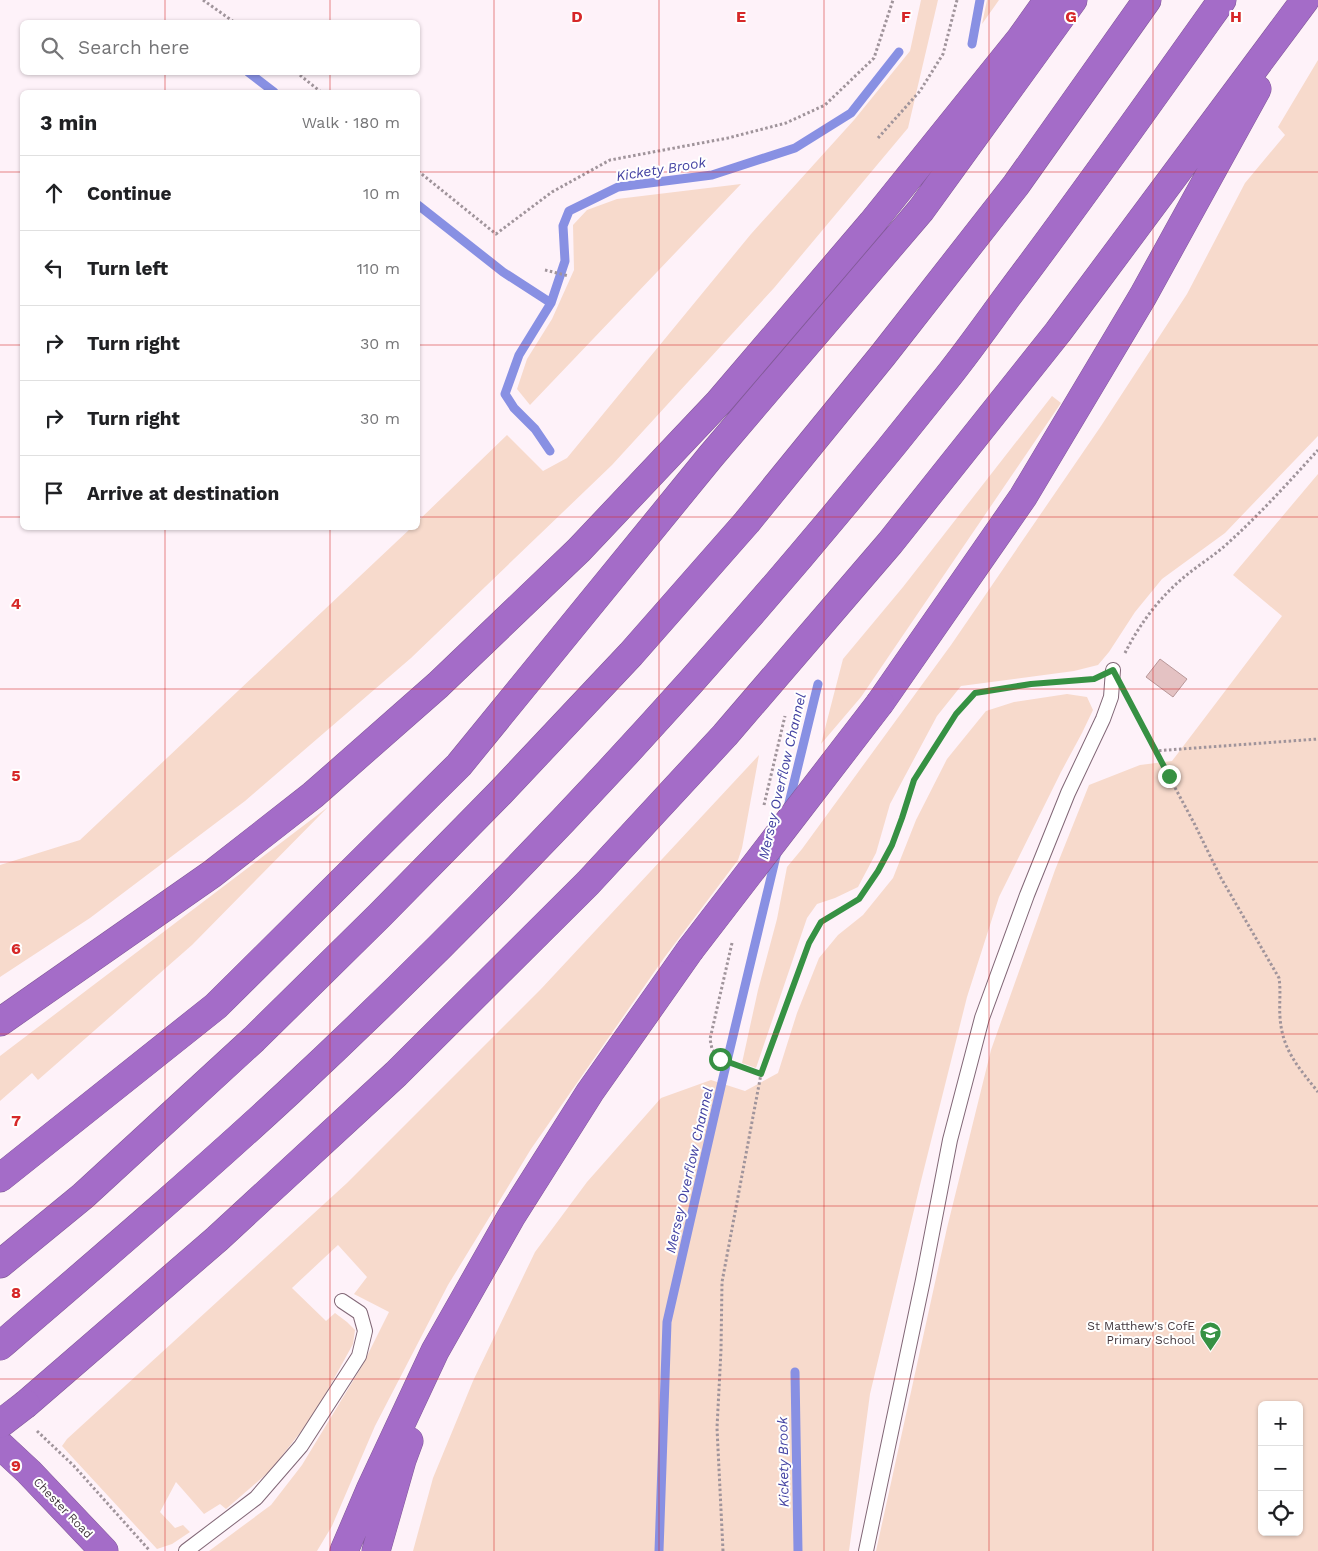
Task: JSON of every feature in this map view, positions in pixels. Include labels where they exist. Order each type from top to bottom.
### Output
[{"type":"highway","points":[[0,1022],[212,874],[313,795],[438,684],[579,550],[719,402],[872,223],[1021,38],[1048,0]]},
{"type":"highway","points":[[0,1178],[216,1006],[459,765],[711,456],[921,210],[1073,0]]},
{"type":"highway","points":[[0,1264],[83,1196],[261,1032],[500,793],[631,654],[747,522],[883,355],[1016,186],[1147,0]]},
{"type":"highway","points":[[0,1346],[140,1226],[310,1071],[448,938],[681,694],[943,384],[1066,219],[1222,0]]},
{"type":"highway","points":[[344,1551],[370,1490],[435,1351],[511,1217],[590,1092],[690,950],[880,702],[1023,497],[1143,296],[1306,0]]},
{"type":"highway","points":[[0,1424],[30,1416],[217,1238],[396,1074],[588,883],[725,734],[890,543],[1058,332],[1306,0]]},
{"type":"highway","points":[[376,1551],[402,1460],[432,1384],[511,1217]]},
{"type":"highway","name":"Chester Road","points":[[0,1446],[29,1472],[83,1539],[104,1551]]},
{"type":"lane","points":[[866,1551],[923,1280],[950,1140],[982,1018],[1027,895],[1068,793],[1103,719],[1111,697],[1113,670]]},
{"type":"lane","points":[[186,1551],[256,1498],[301,1446],[359,1356],[365,1331],[360,1313],[342,1301]]},
{"type":"path","points":[[203,0],[231,20]]},
{"type":"path","points":[[420,173],[496,234],[552,192],[610,160],[728,138],[786,123],[825,105],[874,58],[893,0]]},
{"type":"path","points":[[878,138],[920,91],[943,54],[957,0]]},
{"type":"path","points":[[300,75],[318,90]]},
{"type":"path","points":[[545,270],[570,276]]},
{"type":"path","points":[[723,1551],[717,1428],[722,1282],[761,1074],[809,943],[821,922],[859,899],[878,871],[899,827],[914,780],[956,714],[975,693],[1031,684],[1094,679],[1113,670],[1142,624],[1161,599],[1182,578],[1242,530],[1318,450]]},
{"type":"path","points":[[1113,670],[1221,878],[1280,978],[1280,1017],[1288,1053],[1318,1092]]},
{"type":"path","points":[[1154,750],[1318,739]]},
{"type":"path","points":[[710,1039],[712,1049],[720,1059],[761,1074]]},
{"type":"path","points":[[30,1416],[150,1551]]},
{"type":"shaded area","points":[[921,0],[938,0],[908,128],[774,288],[612,465],[411,658],[245,801],[90,918],[0,977],[0,865],[80,840],[409,530],[420,530],[420,519],[507,435],[543,471],[567,458],[751,234],[854,120],[910,51]]},
{"type":"shaded area","points":[[987,0],[999,0],[982,24]]},
{"type":"shaded area","points":[[1318,60],[1318,436],[1225,533],[1162,579],[1135,612],[1109,652],[1098,665],[1074,671],[961,686],[937,716],[890,804],[876,853],[858,887],[817,904],[807,918],[756,1068],[742,1063],[758,990],[777,919],[787,867],[951,645],[1101,426],[1187,294],[1245,183],[1285,135],[1278,127]]},
{"type":"shaded area","points":[[741,184],[530,405],[517,389],[527,359],[552,319],[574,270],[573,225],[587,210],[617,199]]},
{"type":"shaded area","points":[[1052,396],[1061,403],[861,697],[821,744],[843,659],[903,587]]},
{"type":"shaded area","points":[[1318,474],[1318,1551],[876,1551],[947,1228],[991,1050],[1055,870],[1089,785],[1140,765],[1172,761],[1282,616],[1233,575]]},
{"type":"shaded area","points":[[1067,694],[1087,697],[1093,710],[999,897],[967,997],[870,1394],[849,1551],[413,1551],[433,1478],[473,1381],[535,1252],[587,1182],[661,1098],[711,1080],[745,1091],[778,1073],[797,1013],[819,958],[838,935],[863,915],[893,878],[916,820],[947,759],[986,711],[1014,702]]},
{"type":"shaded area","points":[[759,755],[742,848],[738,860],[664,958],[531,1149],[448,1285],[375,1426],[332,1526],[317,1551],[209,1551],[271,1505],[302,1465],[362,1366],[389,1312],[354,1294],[367,1277],[338,1245],[292,1288],[326,1321],[335,1313],[355,1330],[353,1344],[314,1415],[270,1471],[226,1509],[220,1504],[204,1514],[176,1482],[160,1512],[175,1528],[183,1525],[190,1532],[172,1544],[157,1549],[62,1446],[67,1439],[347,1183],[541,989]]},
{"type":"shaded area","points":[[328,807],[192,945],[38,1080],[32,1073],[0,1101],[0,1056]]},
{"type":"building","points":[[1160,659],[1187,679],[1173,697],[1146,677]]},
{"type":"waterway","name":"Mersey Overflow Channel","points":[[972,44],[980,0]]},
{"type":"waterway","name":"Kickety Brook","points":[[550,451],[535,429],[514,408],[505,394],[519,355],[551,303],[565,261],[563,226],[569,211],[618,187],[712,175],[795,148],[851,113],[899,52]]},
{"type":"waterway","points":[[252,75],[271,90]]},
{"type":"waterway","points":[[420,207],[503,272],[551,303]]},
{"type":"waterway","name":"Mersey Overflow Channel","points":[[788,807],[818,684]]},
{"type":"waterway","name":"Mersey Overflow Channel","points":[[659,1551],[667,1322],[777,852]]},
{"type":"waterway","name":"Kickety Brook","points":[[795,1372],[798,1551]]},
{"type":"place","name":"St Matthew's CofE Primary School","points":[[1211,1352]]},
{"type":"route","points":[[720,1059],[761,1074],[809,943],[821,922],[859,899],[878,871],[892,845],[914,780],[956,714],[975,693],[1004,690],[1031,684],[1094,679],[1113,670],[1169,776]]}]
